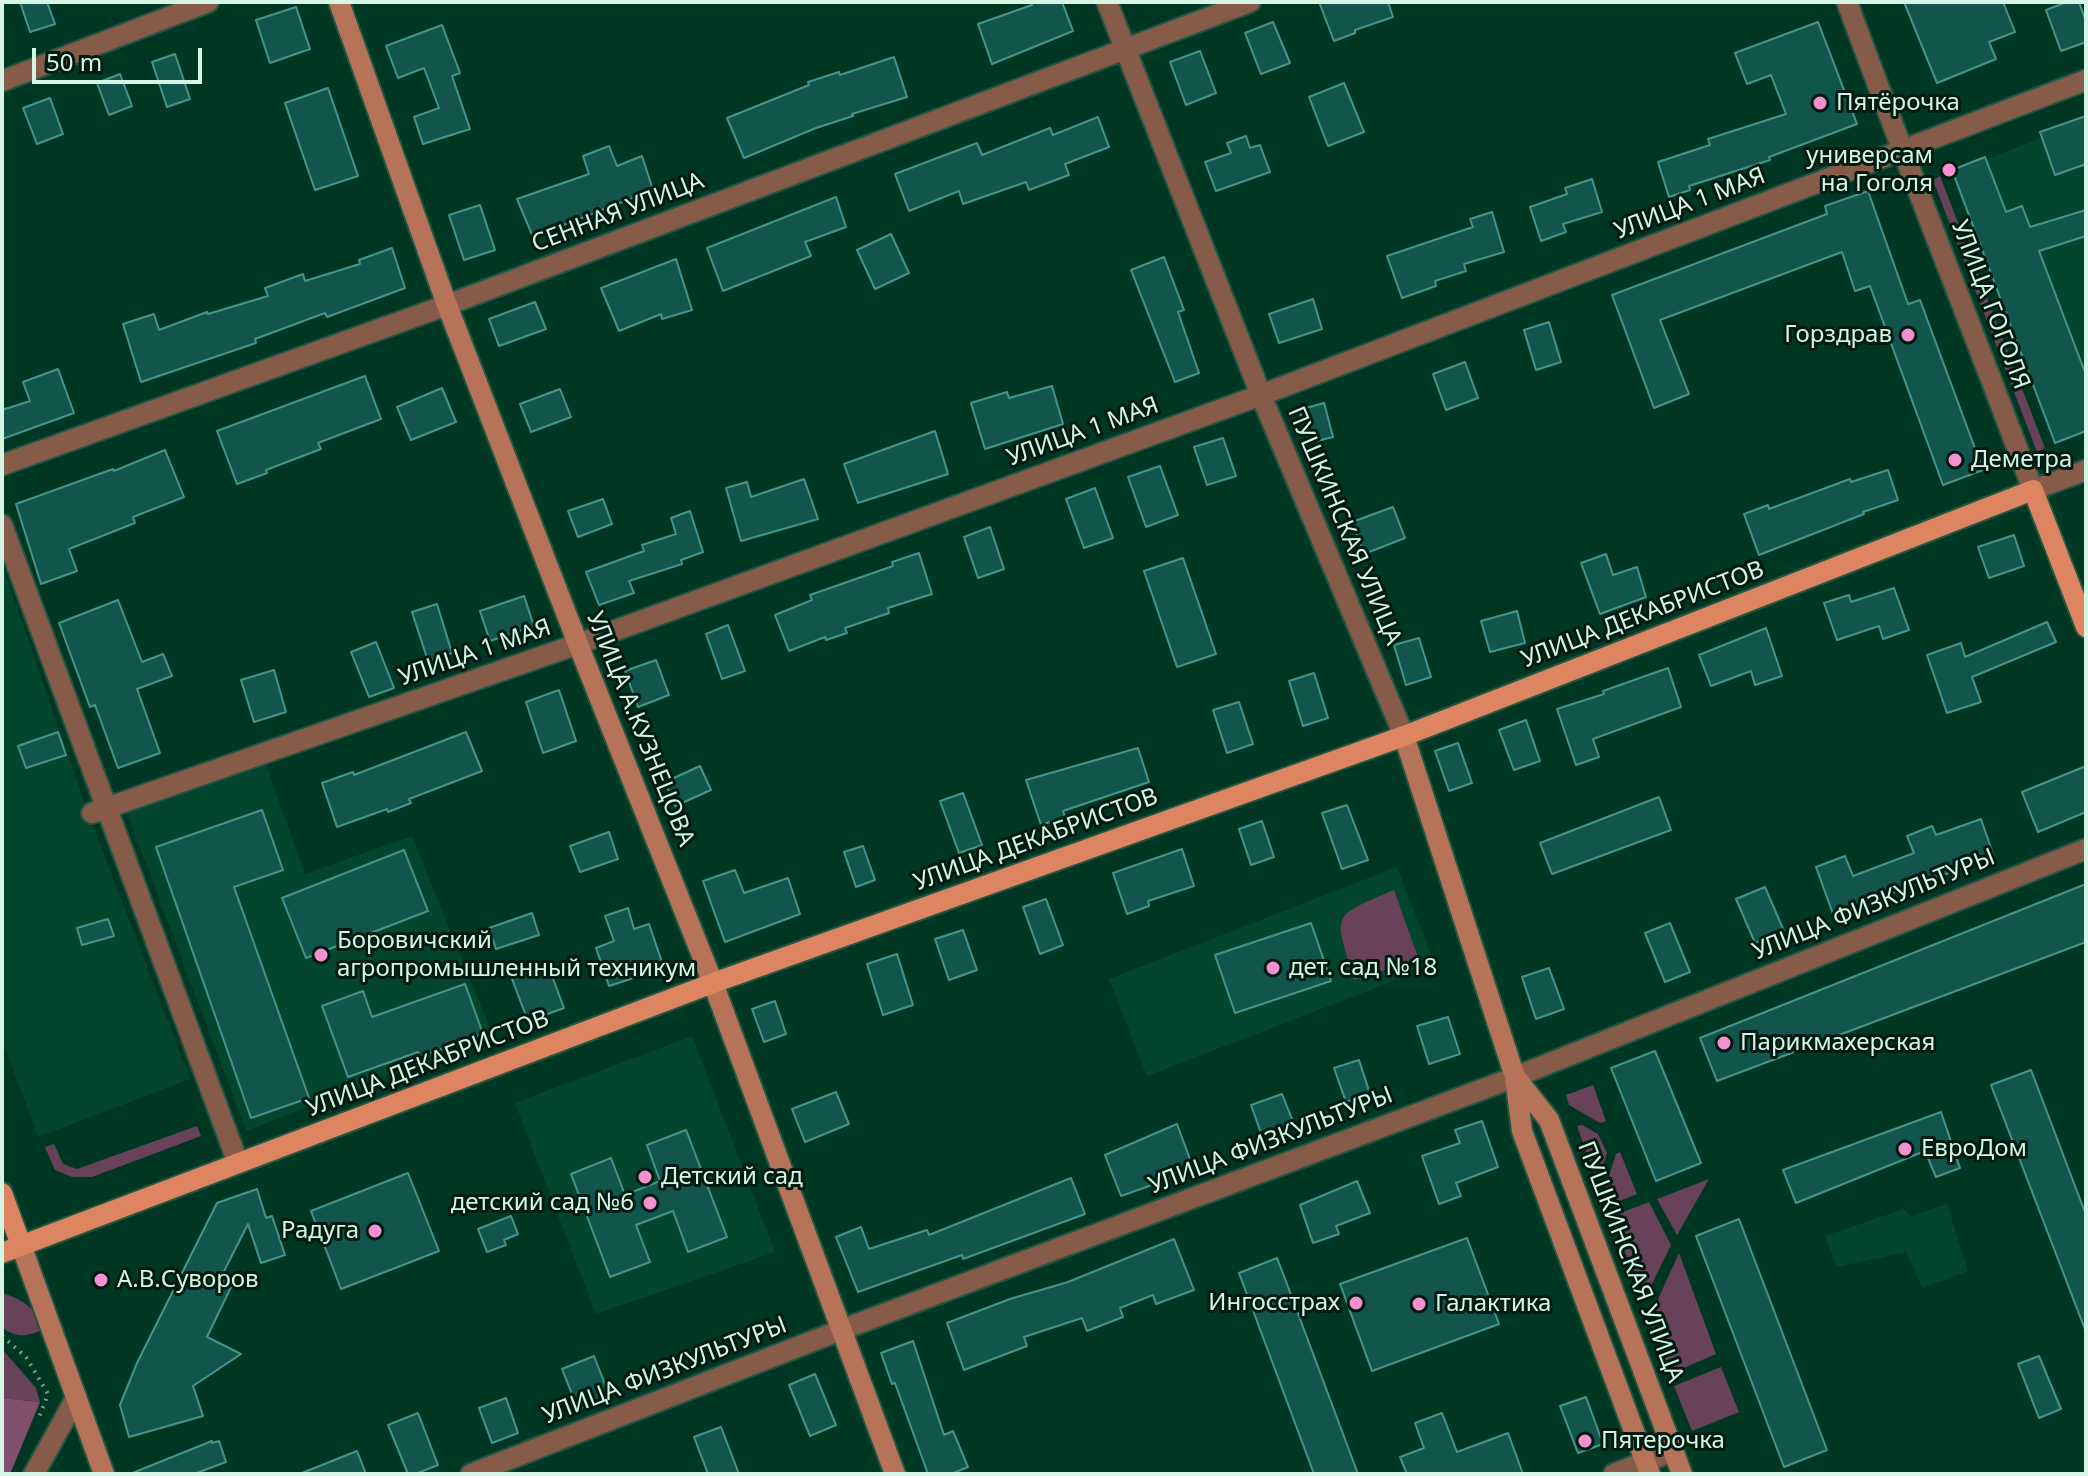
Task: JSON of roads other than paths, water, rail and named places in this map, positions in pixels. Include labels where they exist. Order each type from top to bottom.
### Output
[{"type":"main road","name":"УЛИЦА А.КУЗНЕЦОВА","points":[[339,2],[447,305],[713,983],[895,1474]]},
{"type":"main road","name":"УЛИЦА ГОГОЛЯ","points":[[2033,490],[2086,627]]},
{"type":"main road","name":"УЛИЦА ДЕКАБРИСТОВ","points":[[11,1249],[713,983],[1404,736],[2033,490]]},
{"type":"main road","name":"ПУШКИНСКАЯ УЛИЦА","points":[[1404,736],[1515,1077],[1522,1131],[1648,1468]]},
{"type":"main road","name":"ПУШКИНСКАЯ УЛИЦА","points":[[1515,1077],[1549,1120],[1682,1474]]},
{"type":"main road","points":[[2,1193],[11,1249],[76,1398],[104,1474]]},
{"type":"street","points":[[2,81],[208,2]]},
{"type":"street","name":"ПУШКИНСКАЯ УЛИЦА","points":[[1107,2],[1261,395],[1404,736]]},
{"type":"street","name":"СЕННАЯ УЛИЦА","points":[[2,465],[447,305],[1250,2]]},
{"type":"street","name":"УЛИЦА ГОГОЛЯ","points":[[1847,2],[2033,490]]},
{"type":"street","name":"УЛИЦА 1 МАЯ","points":[[99,811],[578,644],[1261,395],[2086,80]]},
{"type":"street","name":"УЛИЦА ДЕКАБРИСТОВ","points":[[2033,490],[2086,470]]},
{"type":"street","points":[[2,525],[99,811],[238,1163]]},
{"type":"street","name":"УЛИЦА ФИЗКУЛЬТУРЫ","points":[[471,1474],[841,1330],[1515,1077],[2086,849]]},
{"type":"street","points":[[34,1474],[76,1398]]},
{"type":"street","points":[[1614,1474],[1648,1468],[1673,1451]]},
{"type":"place","name":"Пятёрочка","points":[[1820,103]]},
{"type":"place","name":"универсам на Гоголя","points":[[1949,170]]},
{"type":"place","name":"Горздрав","points":[[1908,335]]},
{"type":"place","name":"Деметра","points":[[1955,460]]},
{"type":"place","name":"Боровичский агропромышленный техникум","points":[[321,955]]},
{"type":"place","name":"дет. сад №18","points":[[1273,968]]},
{"type":"place","name":"Парикмахерская","points":[[1724,1043]]},
{"type":"place","name":"ЕвроДом","points":[[1905,1149]]},
{"type":"place","name":"Детский сад","points":[[645,1177]]},
{"type":"place","name":"детский сад №6","points":[[650,1203]]},
{"type":"place","name":"Радуга","points":[[375,1231]]},
{"type":"place","name":"А.В.Суворов","points":[[101,1280]]},
{"type":"place","name":"Ингосстрах","points":[[1356,1303]]},
{"type":"place","name":"Галактика","points":[[1419,1304]]},
{"type":"place","name":"Пятерочка","points":[[1585,1441]]}]
